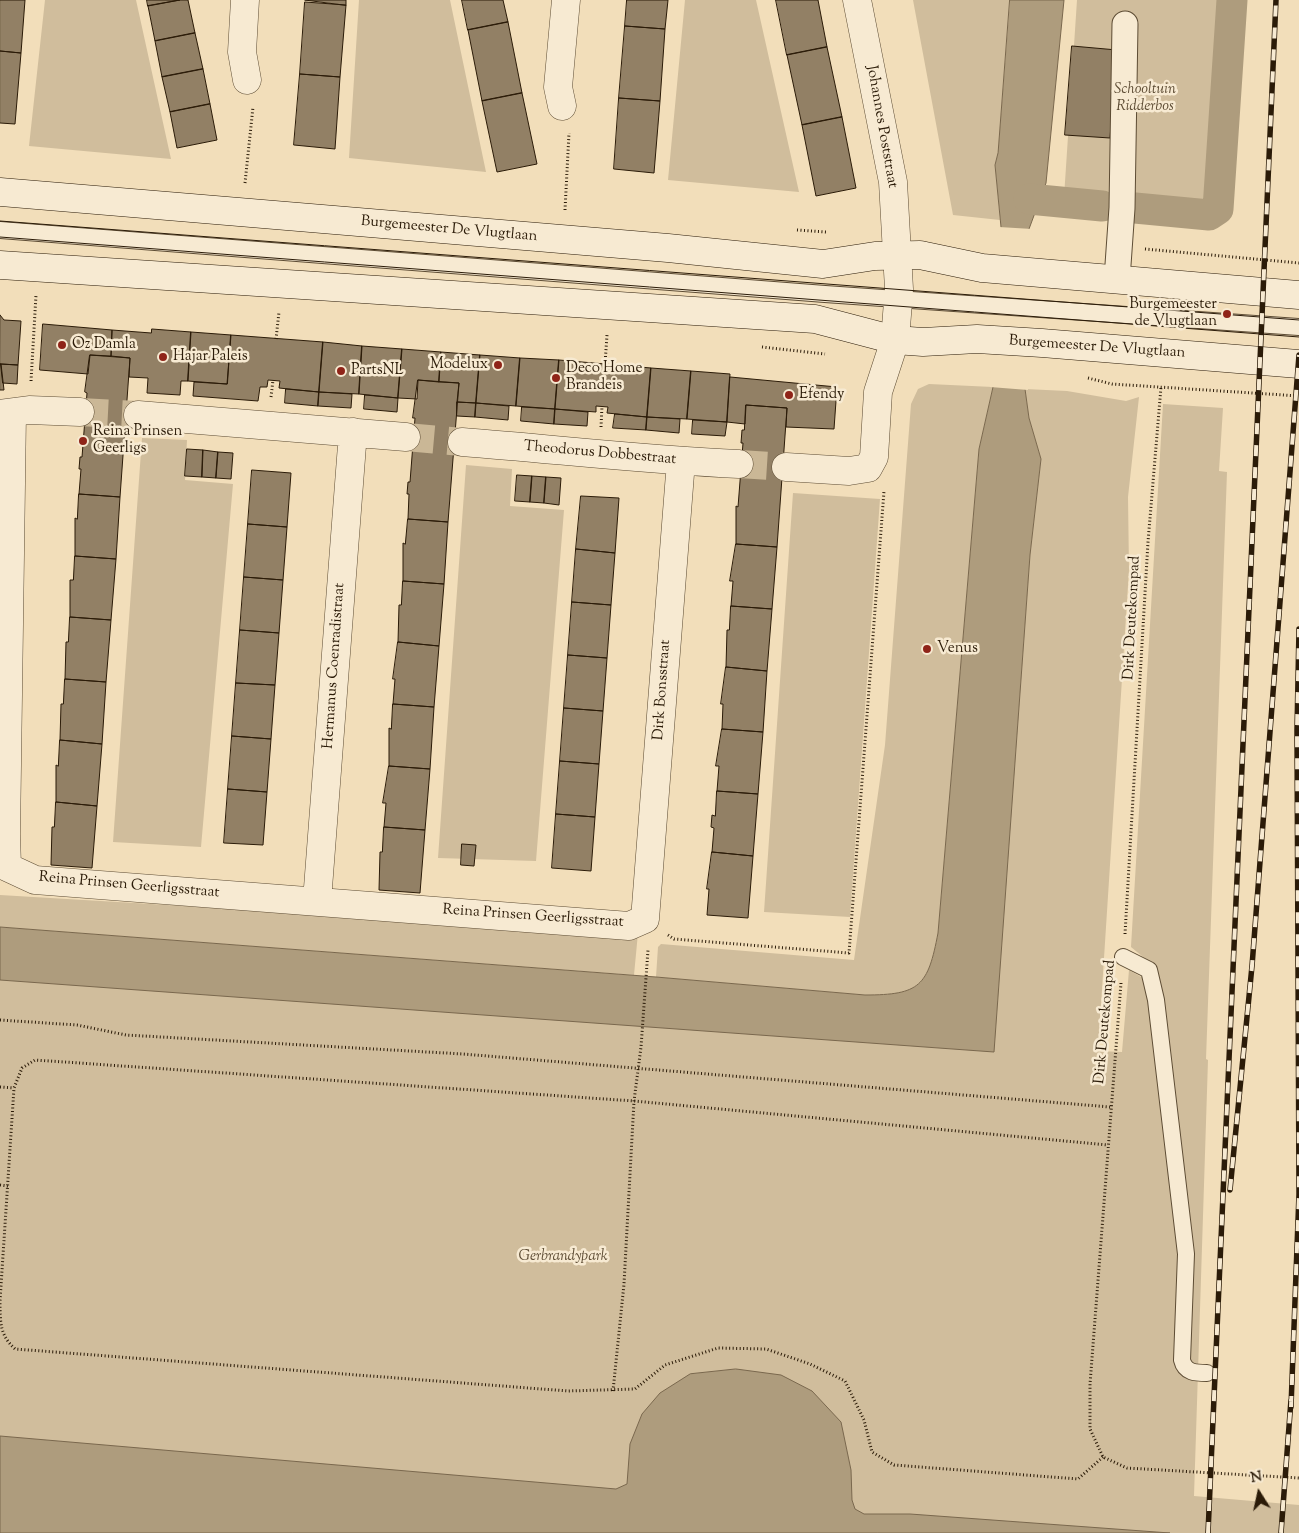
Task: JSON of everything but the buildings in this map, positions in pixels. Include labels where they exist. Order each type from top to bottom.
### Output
[{"type":"street","points":[[245,0],[242,52],[247,80]]},
{"type":"street","points":[[562,106],[558,87],[566,0]]},
{"type":"street","name":"Johannes Poststraat","points":[[857,0],[893,182],[897,254]]},
{"type":"street","points":[[1116,280],[1122,208],[1125,24]]},
{"type":"street","name":"Burgemeester De Vlugtlaan","points":[[0,192],[658,247],[823,264],[897,254],[945,258],[982,268],[1299,295]]},
{"type":"street","points":[[786,467],[849,471],[868,468],[874,457],[878,392],[895,340],[898,298],[897,254]]},
{"type":"street","name":"Burgemeester De Vlugtlaan","points":[[0,265],[815,319],[895,340],[924,342],[977,339],[1299,364]]},
{"type":"street","points":[[14,413],[80,412]]},
{"type":"street","name":"Reina Prinsen Geerligsstraat","points":[[14,413],[7,867],[35,880],[629,926],[645,919]]},
{"type":"street","points":[[138,415],[406,437]]},
{"type":"street","name":"Hermanus Coenradistraat","points":[[317,901],[353,432]]},
{"type":"street","name":"Theodorus Dobbestraat","points":[[462,442],[599,452],[681,461],[739,464]]},
{"type":"street","name":"Dirk Bonsstraat","points":[[645,919],[681,461]]},
{"type":"lane","points":[[0,230],[1044,310],[1299,327]]},
{"type":"lane","points":[[1123,957],[1148,970],[1156,1000],[1186,1254],[1182,1360],[1184,1367],[1190,1372],[1207,1373]]},
{"type":"path","points":[[245,184],[253,107],[247,80]]},
{"type":"path","points":[[562,106],[570,129],[565,210]]},
{"type":"path","points":[[14,413],[36,295]]},
{"type":"path","points":[[276,339],[279,311]]},
{"type":"path","points":[[605,364],[607,335]]},
{"type":"path","points":[[1078,376],[1112,384],[1299,396]]},
{"type":"path","name":"Dirk Deutekompad","points":[[1103,1457],[1090,1429],[1090,1384],[1123,957],[1148,542],[1161,387]]},
{"type":"path","points":[[645,919],[674,939],[849,953],[885,492],[868,468]]},
{"type":"path","points":[[614,1390],[624,1284],[634,1101],[641,1047],[648,952]]},
{"type":"path","points":[[0,1020],[77,1025],[126,1035],[462,1054],[638,1070],[1110,1107]]},
{"type":"path","points":[[1108,1144],[634,1101],[35,1060],[22,1068],[14,1088],[0,1302],[0,1331],[5,1342],[15,1349],[568,1390],[636,1389],[665,1364],[718,1348],[766,1349],[810,1364],[845,1381],[864,1420],[872,1452],[894,1465],[1078,1479],[1103,1457],[1127,1468],[1299,1478]]},
{"type":"path","points":[[0,1087],[14,1088]]},
{"type":"path","points":[[0,1185],[8,1186]]},
{"type":"green space","points":[[45,0],[136,0],[171,159],[29,146]]},
{"type":"green space","points":[[359,0],[450,0],[486,172],[349,158]]},
{"type":"green space","points":[[685,0],[756,0],[799,192],[668,180]]},
{"type":"green space","points":[[913,0],[1010,0],[998,153],[995,165],[1000,220],[953,215]]},
{"type":"green space","name":"Schooltuin Ridderbos","points":[[1077,0],[1226,0],[1212,210],[1064,197]]},
{"type":"green space","points":[[929,384],[993,387],[979,449],[938,933],[930,965],[925,976],[910,989],[884,995],[656,977],[658,947],[661,944],[854,960],[885,745],[911,404],[918,389]]},
{"type":"green space","name":"Gerbrandypark","points":[[1025,389],[1067,391],[1126,401],[1139,397],[1128,497],[1129,570],[1098,1051],[1122,1052],[1129,970],[1143,978],[1154,966],[1131,947],[1163,404],[1223,408],[1219,471],[1227,472],[1206,1059],[1208,1060],[1194,1496],[1299,1505],[1299,1533],[1151,1533],[0,1462],[0,965],[994,1042],[1030,555],[1041,459],[1029,418]]},
{"type":"green space","points":[[142,438],[187,440],[185,480],[233,484],[201,847],[113,842]]},
{"type":"green space","points":[[466,465],[512,469],[510,506],[564,510],[536,861],[438,858]]},
{"type":"green space","points":[[793,493],[880,499],[850,917],[764,912]]},
{"type":"green space","points":[[0,895],[638,933],[634,975],[0,927]]},
{"type":"shaded area","points":[[1010,0],[1064,0],[1046,183],[1029,229],[1025,389],[1029,418],[1041,459],[1030,555],[994,1052],[0,980],[0,927],[656,977],[865,995],[898,993],[918,984],[925,976],[930,965],[938,933],[979,449],[993,387],[1001,227],[995,165],[998,153]]},
{"type":"shaded area","points":[[736,1369],[781,1375],[812,1391],[841,1422],[851,1470],[852,1500],[855,1509],[864,1514],[910,1514],[1170,1533],[0,1533],[0,1436],[616,1489],[627,1484],[630,1444],[642,1414],[660,1393],[690,1374]]},
{"type":"pier","points":[[999,227],[1032,229],[1028,390],[990,387]]},
{"type":"waterway","points":[[1135,208],[1209,215],[1218,209],[1232,0]]},
{"type":"waterway","points":[[1029,199],[1102,206]]},
{"type":"tunnel","points":[[80,412],[138,415]]},
{"type":"tunnel","points":[[406,437],[462,442]]},
{"type":"tunnel","points":[[739,464],[786,467]]},
{"type":"tram line","points":[[0,221],[1299,320]]},
{"type":"tram line","points":[[0,237],[1299,337]]},
{"type":"railway","points":[[1208,1533],[1276,0]]},
{"type":"railway","points":[[1230,1190],[1252,966],[1299,355]]},
{"type":"railway","points":[[1291,1407],[1299,1194],[1297,730],[1299,629]]},
{"type":"railway","points":[[1281,1533],[1291,1400]]},
{"type":"place","name":"Burgemeester de Vlugtlaan","points":[[1227,314]]},
{"type":"place","name":"Oz Damla","points":[[62,345]]},
{"type":"place","name":"Hajar Paleis","points":[[163,357]]},
{"type":"place","name":"Modelux","points":[[498,365]]},
{"type":"place","name":"PartsNL","points":[[341,371]]},
{"type":"place","name":"Deco Home Brandeis","points":[[556,378]]},
{"type":"place","name":"Efendy","points":[[789,395]]},
{"type":"place","name":"Reina Prinsen Geerligs","points":[[83,441]]},
{"type":"place","name":"Venus","points":[[927,649]]}]
